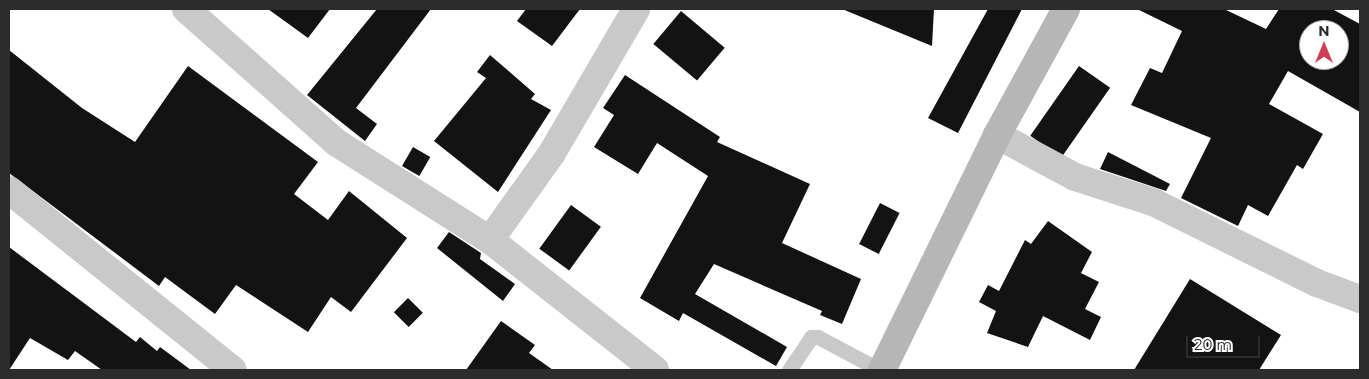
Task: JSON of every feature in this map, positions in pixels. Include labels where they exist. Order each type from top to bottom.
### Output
[{"type":"main road","points":[[881,370],[997,135],[1066,9]]},
{"type":"street","points":[[186,9],[336,142],[490,240],[655,370]]},
{"type":"street","points":[[490,240],[552,153],[636,9]]},
{"type":"street","points":[[997,135],[1075,177],[1153,202],[1316,283],[1360,299]]},
{"type":"street","points":[[9,190],[233,370]]},
{"type":"lane","points":[[788,370],[811,337],[818,336],[881,370]]},
{"type":"building","points":[[268,9],[330,9],[308,38]]},
{"type":"building","points":[[377,9],[431,9],[356,108],[377,124],[365,141],[307,95]]},
{"type":"building","points":[[526,9],[580,9],[552,46],[517,21]]},
{"type":"building","points":[[842,9],[934,9],[932,46]]},
{"type":"building","points":[[988,9],[1022,9],[958,133],[928,118]]},
{"type":"building","points":[[1137,9],[1224,9],[1266,29],[1279,9],[1332,9],[1360,24],[1360,112],[1288,71],[1269,104],[1323,134],[1303,169],[1297,165],[1268,216],[1248,205],[1238,226],[1181,198],[1211,138],[1131,105],[1150,68],[1162,73],[1182,31]]},
{"type":"building","points":[[681,11],[725,48],[697,81],[653,44]]},
{"type":"building","points":[[9,50],[82,108],[135,142],[188,66],[318,162],[294,194],[328,220],[349,191],[407,238],[351,312],[331,297],[308,332],[236,285],[215,314],[165,277],[159,286],[9,173]]},
{"type":"building","points":[[490,55],[535,94],[531,99],[551,110],[498,192],[434,141],[486,78],[477,72]]},
{"type":"building","points":[[1079,66],[1110,88],[1061,157],[1030,136]]},
{"type":"building","points":[[625,75],[720,137],[717,142],[810,184],[782,243],[861,279],[842,324],[820,315],[822,311],[714,264],[695,294],[787,347],[776,366],[683,313],[679,321],[640,298],[708,176],[657,143],[638,174],[594,147],[614,115],[603,108]]},
{"type":"building","points":[[413,147],[430,157],[419,176],[402,166]]},
{"type":"building","points":[[1108,152],[1170,184],[1166,191],[1100,169]]},
{"type":"building","points":[[880,203],[900,213],[879,254],[859,244]]},
{"type":"building","points":[[571,205],[601,227],[569,270],[539,249]]},
{"type":"building","points":[[1048,221],[1092,252],[1081,273],[1099,282],[1085,309],[1101,317],[1090,340],[1043,316],[1028,347],[987,333],[996,311],[979,302],[988,285],[999,291],[1025,240],[1031,244]]},
{"type":"building","points":[[449,232],[481,253],[480,259],[515,284],[503,301],[437,248]]},
{"type":"building","points":[[9,247],[136,342],[140,337],[157,351],[160,347],[191,370],[102,370],[75,351],[68,360],[30,338],[9,370]]},
{"type":"building","points":[[1190,279],[1281,335],[1259,370],[1134,370]]},
{"type":"building","points":[[408,298],[423,313],[409,327],[394,312]]},
{"type":"building","points":[[501,321],[535,345],[529,353],[553,370],[466,370]]}]
